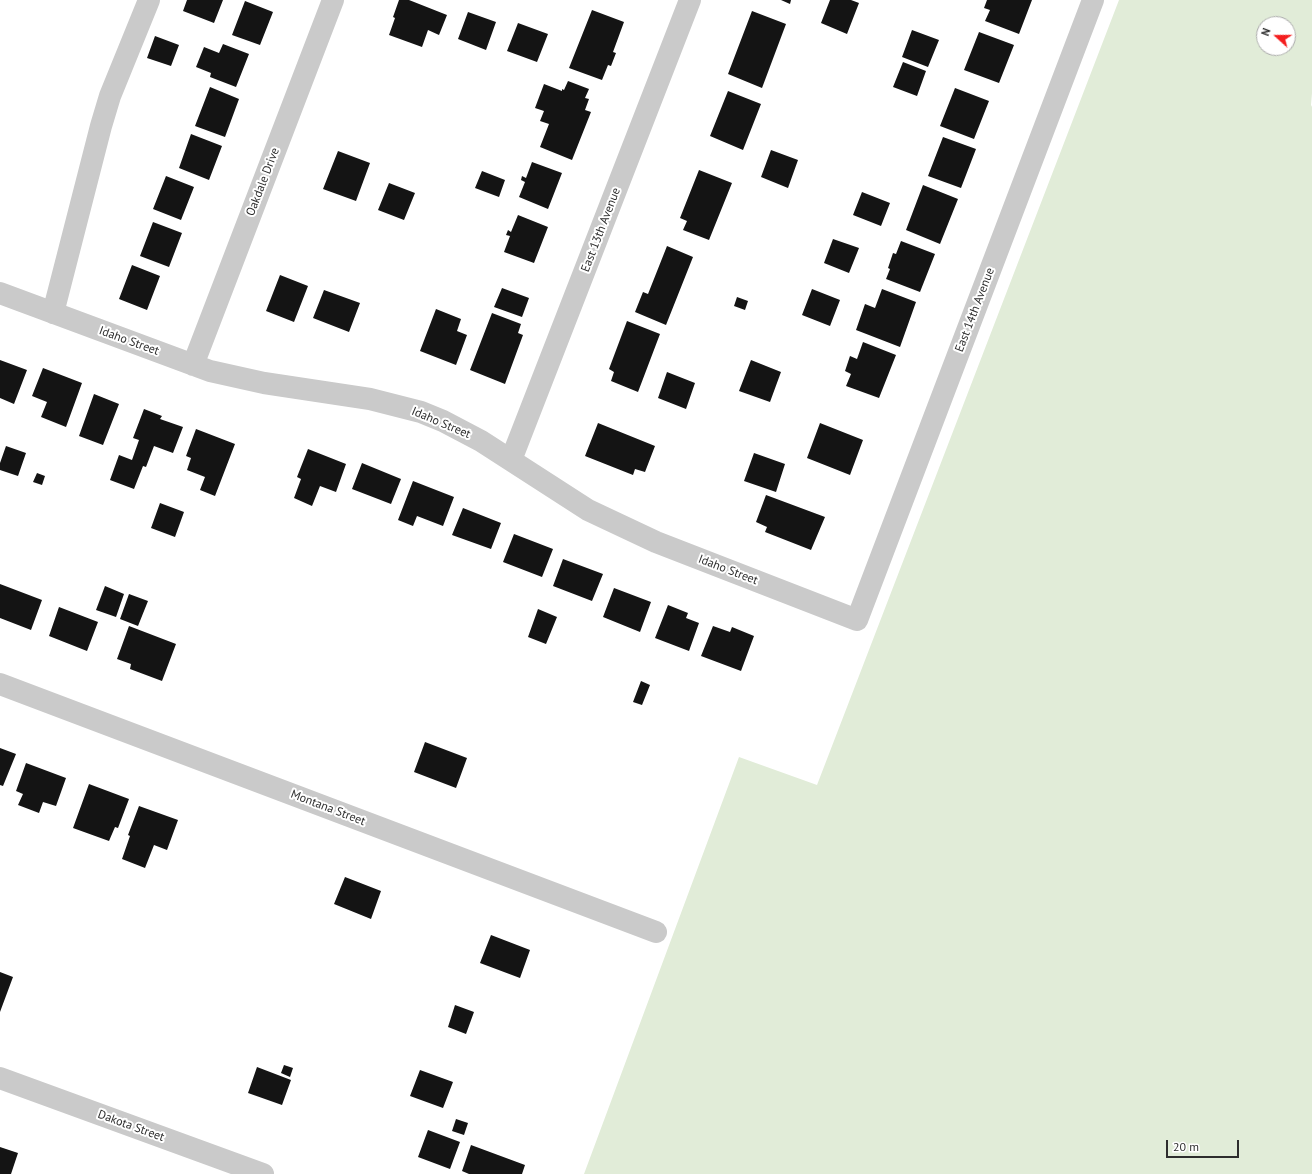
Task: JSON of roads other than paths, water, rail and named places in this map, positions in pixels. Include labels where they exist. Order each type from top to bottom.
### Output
[{"type":"street","points":[[53,313],[110,96],[149,0]]},
{"type":"street","name":"Oakdale Drive","points":[[193,365],[333,0]]},
{"type":"street","name":"East 13th Avenue","points":[[512,460],[690,0]]},
{"type":"street","name":"East 14th Avenue","points":[[857,620],[1093,0]]},
{"type":"street","name":"Idaho Street","points":[[0,293],[193,365],[246,379],[370,399],[421,412],[468,434],[512,460],[588,510],[628,530],[857,620]]},
{"type":"street","name":"Montana Street","points":[[0,684],[656,932]]},
{"type":"street","name":"Dakota Street","points":[[0,1078],[263,1174]]}]
